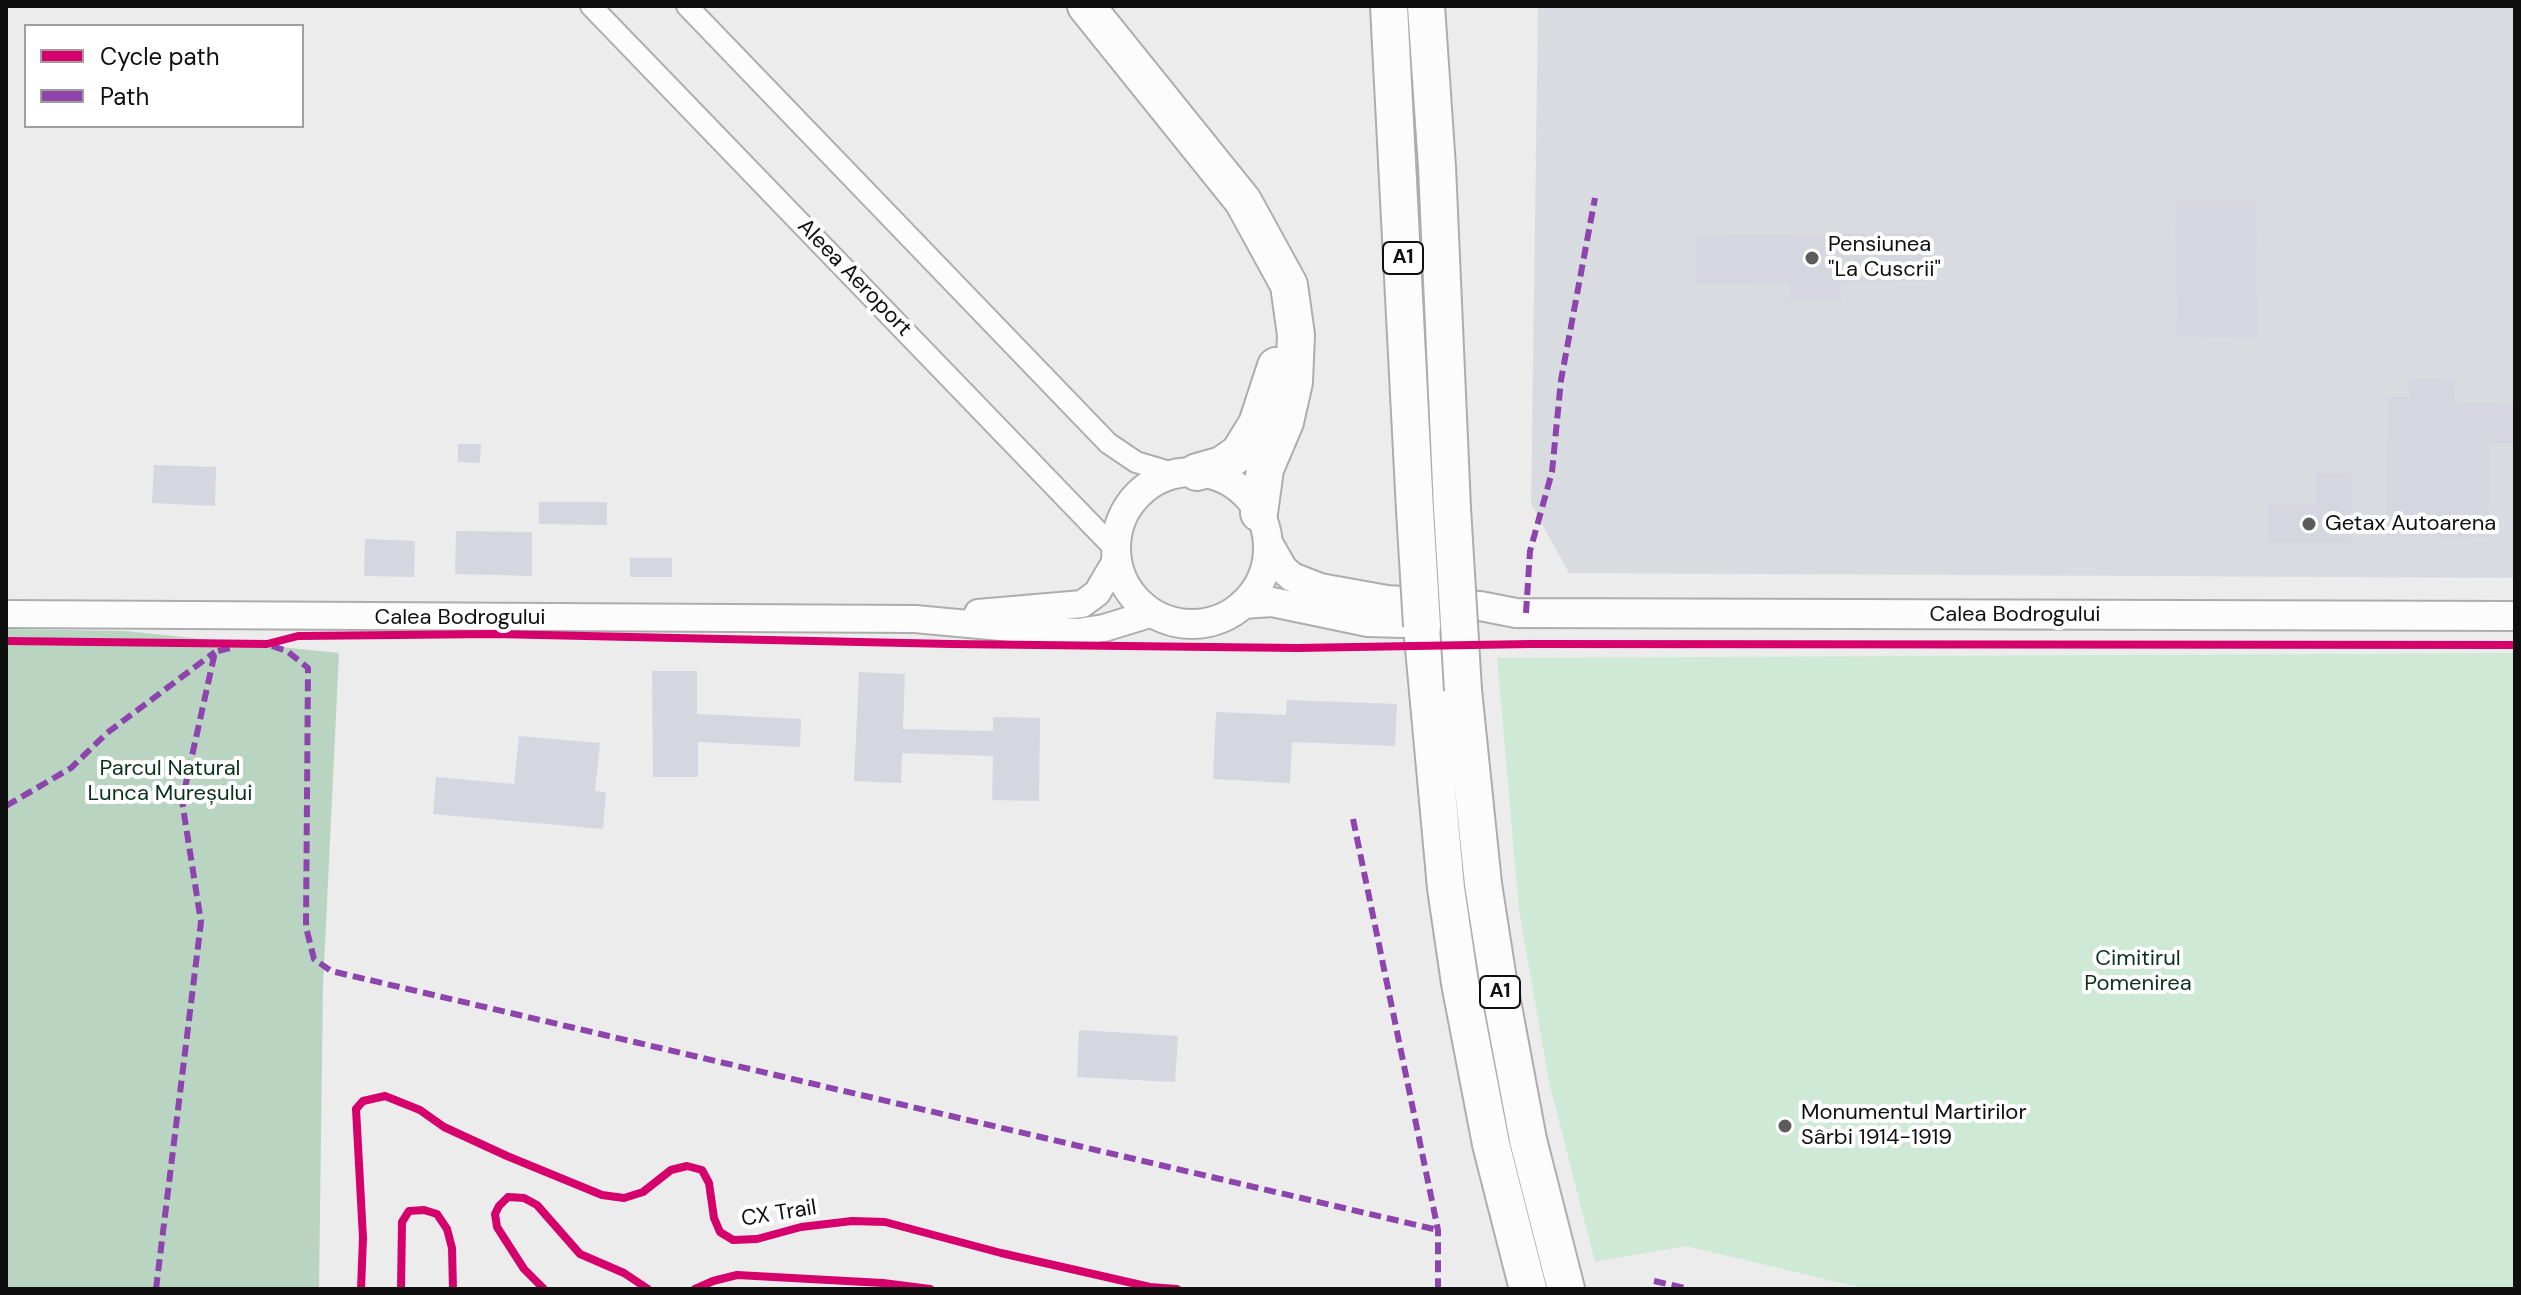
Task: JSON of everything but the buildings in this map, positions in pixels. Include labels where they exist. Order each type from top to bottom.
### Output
[{"type":"highway","points":[[1086,6],[1243,201],[1289,285],[1295,314],[1296,357],[1291,400],[1265,469],[1264,528]]},
{"type":"highway","name":"A1","points":[[1389,6],[1427,697],[1446,888],[1460,983],[1491,1144],[1528,1289]]},
{"type":"highway","name":"A1","points":[[1426,6],[1438,182],[1463,690],[1483,884],[1528,1140],[1566,1289]]},
{"type":"highway","points":[[1186,473],[1222,465],[1239,453],[1257,424],[1273,380],[1280,316],[1266,242]]},
{"type":"main road","name":"Calea Bodrogului","points":[[1116,555],[1119,524],[1131,501],[1150,484],[1186,473],[1230,482],[1249,498],[1283,569],[1292,577],[1320,588],[1374,598],[1480,606],[1516,613],[2515,616]]},
{"type":"main road","points":[[1243,604],[1261,580],[1268,556],[1264,528]]},
{"type":"main road","points":[[1116,555],[1128,589],[1153,613]]},
{"type":"main road","name":"Calea Bodrogului","points":[[1153,613],[1174,621],[1204,623],[1231,613],[1243,604],[1272,602],[1338,617],[1391,623],[1444,624],[1481,622],[1516,613]]},
{"type":"street","name":"Aleea Aeroport","points":[[591,6],[1116,555]]},
{"type":"street","points":[[687,6],[1108,443],[1136,462],[1186,473]]},
{"type":"street","name":"Calea Bodrogului","points":[[915,619],[1082,604],[1097,593],[1116,555]]},
{"type":"street","name":"Calea Bodrogului","points":[[6,614],[915,619],[1078,632],[1104,628],[1153,613]]},
{"type":"shaded area","points":[[1538,6],[2515,6],[2515,578],[1569,573],[1531,504]]},
{"type":"green space","name":"Parcul Natural Lunca Mureșului","points":[[6,629],[125,631],[339,653],[323,986],[319,1289],[6,1289]]},
{"type":"green space","name":"Cimitirul Pomenirea","points":[[2515,653],[2515,1289],[1866,1289],[1686,1246],[1595,1262],[1549,1082],[1519,910],[1497,658]]},
{"type":"marked path","points":[[1526,613],[1530,551],[1552,472],[1561,380],[1595,198]]},
{"type":"marked path","points":[[272,646],[287,651],[308,668],[306,927],[314,959],[331,971],[1438,1230]]},
{"type":"marked path","points":[[156,1289],[201,922],[182,801],[215,652],[230,648]]},
{"type":"marked path","points":[[6,806],[71,768],[107,733],[215,652]]},
{"type":"marked path","points":[[1353,819],[1438,1230],[1438,1289]]},
{"type":"marked path","points":[[1654,1281],[1689,1289]]},
{"type":"cycle path","points":[[6,641],[267,644],[298,636],[494,634],[1297,648],[1531,644],[2515,645]]},
{"type":"cycle path","name":"CX Trail","points":[[361,1289],[363,1238],[356,1109],[363,1101],[385,1096],[420,1110],[444,1127],[507,1156],[602,1195],[624,1198],[643,1192],[671,1170],[687,1166],[702,1170],[709,1183],[714,1218],[720,1232],[733,1240],[757,1239],[801,1227],[852,1221],[885,1222],[1001,1253],[1150,1287],[1177,1289]]},
{"type":"cycle path","points":[[544,1289],[524,1269],[497,1227],[495,1214],[508,1197],[524,1198],[537,1205],[580,1254],[624,1273],[648,1289]]},
{"type":"cycle path","points":[[401,1289],[402,1222],[409,1211],[424,1210],[437,1214],[447,1229],[452,1248],[453,1289]]},
{"type":"cycle path","points":[[695,1289],[737,1275],[883,1283],[930,1289]]},
{"type":"place","name":"Pensiunea \"La Cuscrii\"","points":[[1812,258]]},
{"type":"place","name":"Getax Autoarena","points":[[2309,524]]},
{"type":"place","name":"Monumentul Martirilor Sârbi 1914-1919","points":[[1785,1126]]}]
